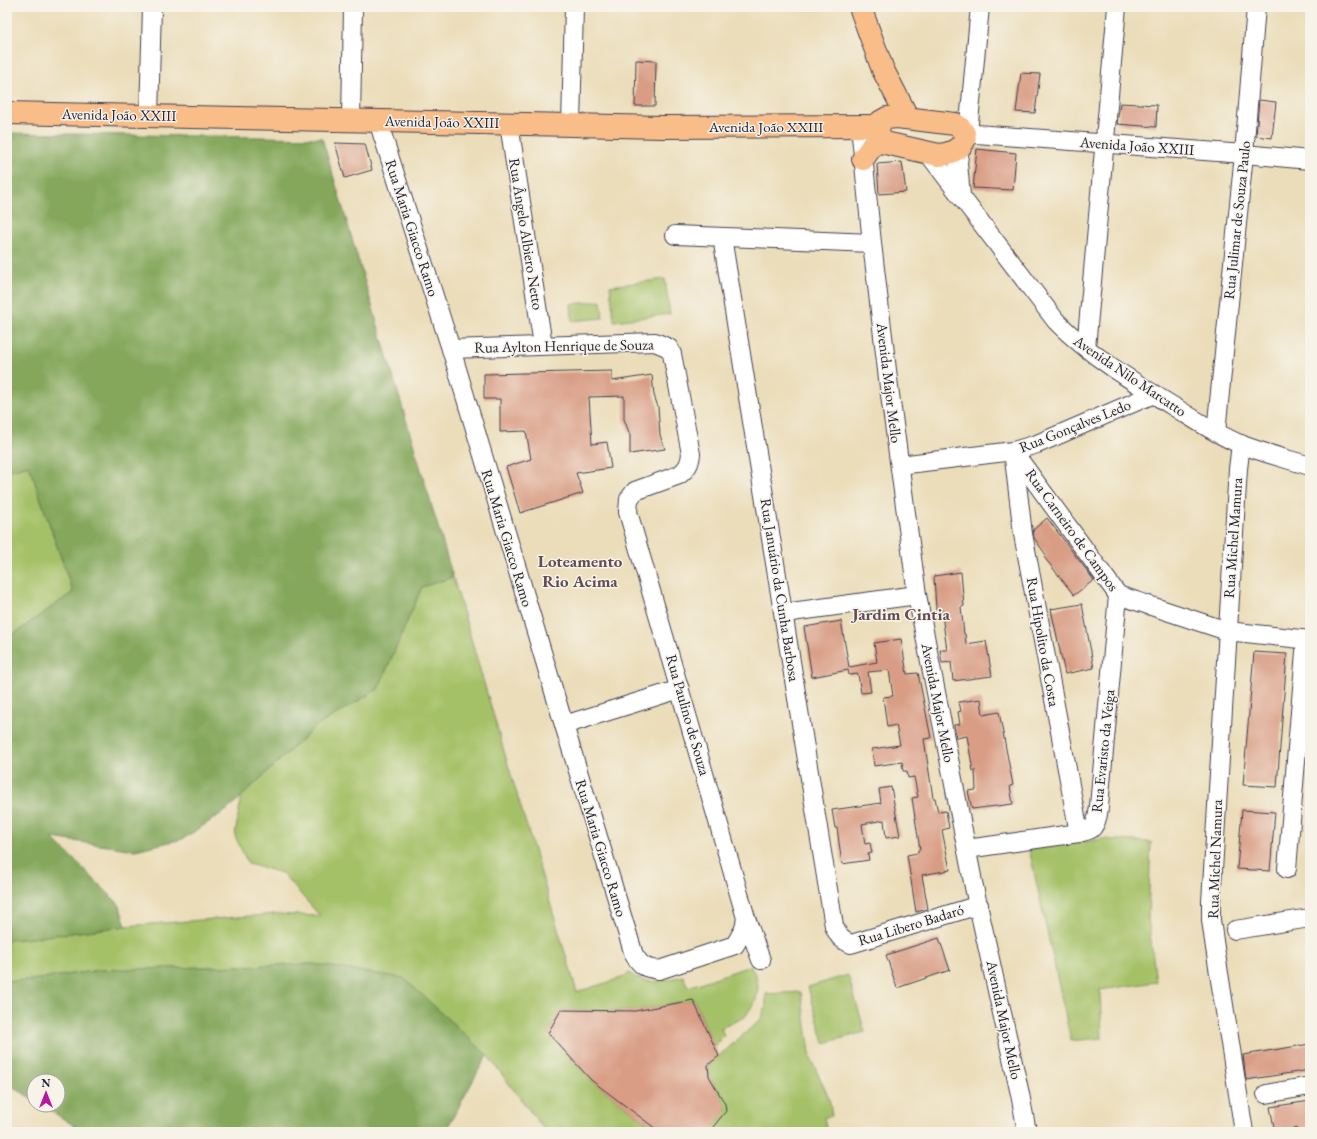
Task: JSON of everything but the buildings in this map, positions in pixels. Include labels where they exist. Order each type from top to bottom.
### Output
[{"type":"main road","points":[[860,7],[883,70],[883,126],[863,159]]},
{"type":"main road","name":"Avenida João XXIII","points":[[7,113],[662,127],[883,126],[955,124],[961,129],[964,138],[948,155],[939,155],[891,144],[883,126]]},
{"type":"street","points":[[148,116],[152,7]]},
{"type":"street","points":[[351,120],[353,7]]},
{"type":"street","points":[[570,125],[574,7]]},
{"type":"street","points":[[961,195],[958,163],[964,138],[980,7]]},
{"type":"street","points":[[1086,348],[1117,7]]},
{"type":"street","name":"Rua Julimar de Souza Paulo","points":[[1216,432],[1244,154],[1256,7]]},
{"type":"street","name":"Rua Maria Giacco Ramo","points":[[378,121],[451,349],[634,955],[640,965],[648,969],[659,970],[734,945]]},
{"type":"street","name":"Rua Ângelo Albiero Netto","points":[[509,124],[543,345]]},
{"type":"street","name":"Avenida João XXIII","points":[[964,138],[1105,144],[1310,160]]},
{"type":"street","name":"Avenida Nilo Marcatto","points":[[927,152],[1056,320],[1069,334],[1086,348],[1154,394],[1216,432],[1241,444],[1310,466]]},
{"type":"street","name":"Avenida Major Mello","points":[[863,159],[889,387],[917,595],[967,849],[1027,1132]]},
{"type":"street","points":[[675,236],[872,243]]},
{"type":"street","name":"Rua Januário da Cunha Barbosa","points":[[722,237],[834,926],[839,937],[844,941]]},
{"type":"street","name":"Rua Aylton Henrique de Souza","points":[[451,349],[655,342],[669,348],[672,354],[691,454],[690,463],[679,475],[635,491],[629,499],[628,512]]},
{"type":"street","name":"Rua Gonçalves Ledo","points":[[900,465],[1014,451],[1037,444],[1154,394]]},
{"type":"street","name":"Rua Michel Mamura","points":[[1227,631],[1241,444]]},
{"type":"street","name":"Rua Carneiro de Campos","points":[[1014,451],[1118,595],[1227,631],[1308,640]]},
{"type":"street","name":"Rua Hipolito da Costa","points":[[1014,451],[1024,534],[1078,833]]},
{"type":"street","name":"Rua Paulino de Souza","points":[[628,512],[746,918],[761,960],[754,954],[734,945]]},
{"type":"street","points":[[784,613],[917,595]]},
{"type":"street","name":"Rua Evaristo da Veiga","points":[[967,849],[1078,833],[1090,830],[1094,825],[1098,811],[1118,595]]},
{"type":"street","name":"Rua Michel Namura","points":[[1227,631],[1211,920],[1244,1132]]},
{"type":"street","points":[[1287,869],[1308,640]]},
{"type":"street","points":[[564,725],[680,689]]},
{"type":"street","name":"Rua Libero Badaró","points":[[844,941],[851,944],[979,905]]},
{"type":"street","points":[[734,945],[744,929],[746,918]]},
{"type":"street","points":[[1235,930],[1310,918]]},
{"type":"street","points":[[1266,1094],[1310,1086]]},
{"type":"green space","points":[[7,133],[322,138],[453,577],[422,587],[378,689],[315,727],[227,810],[183,839],[135,850],[52,838],[119,904],[126,926],[7,940],[7,639],[73,592],[29,465],[7,471]]},
{"type":"green space","points":[[665,279],[670,314],[614,321],[610,286]]},
{"type":"green space","points":[[601,301],[603,318],[572,321],[571,304]]},
{"type":"green space","points":[[29,465],[73,592],[7,639],[7,471]]},
{"type":"green space","points":[[453,577],[577,992],[624,977],[629,973],[643,980],[649,981],[683,976],[688,987],[750,966],[756,975],[758,987],[756,1000],[745,1017],[721,1028],[724,1036],[714,1046],[694,1000],[635,1011],[561,1010],[548,1033],[591,1080],[660,1132],[546,1132],[487,1055],[333,967],[313,964],[100,970],[31,980],[7,981],[7,940],[126,926],[275,914],[320,916],[282,873],[248,864],[235,836],[241,797],[315,727],[378,689],[422,587]]},
{"type":"green space","points":[[1102,839],[1151,842],[1148,917],[1156,982],[1100,990],[1102,1038],[1071,1041],[1029,849]]},
{"type":"green space","points":[[313,964],[404,978],[487,1055],[445,1132],[84,1132],[54,1113],[66,1113],[66,1073],[26,1073],[26,1095],[7,1083],[7,981],[31,980],[100,970]]},
{"type":"green space","points":[[848,975],[865,1032],[824,1043],[808,987]]},
{"type":"green space","points":[[801,992],[811,1059],[829,1098],[832,1116],[824,1117],[827,1132],[709,1132],[726,1111],[726,1106],[709,1076],[709,1065],[761,1019],[766,1006],[766,994]]},
{"type":"district","name":"Loteamento Rio Acima","points":[[580,571]]},
{"type":"district","name":"Jardim Cintia","points":[[901,614]]}]
